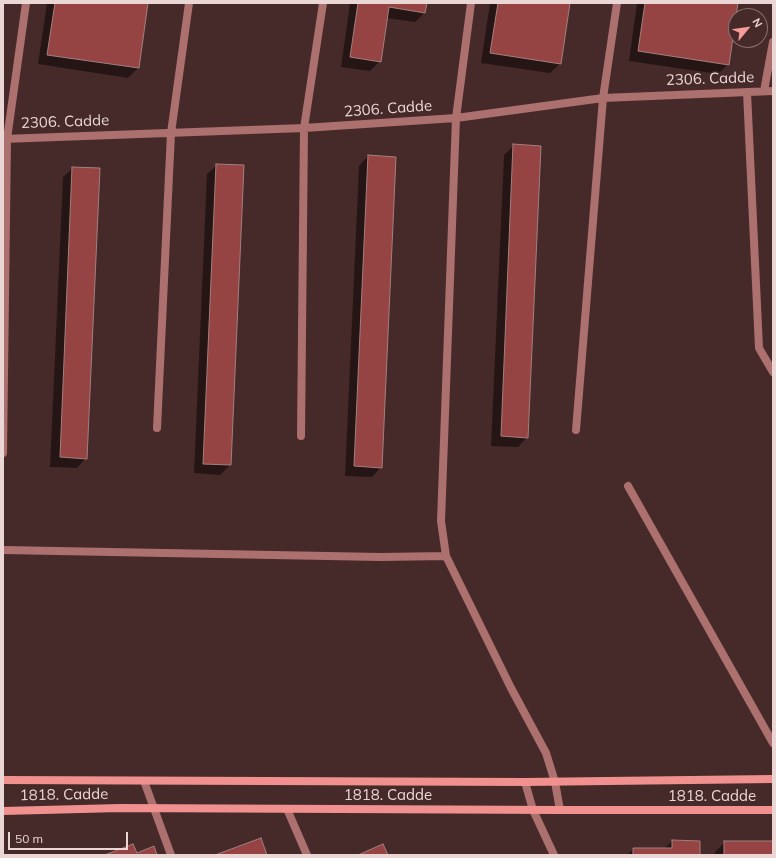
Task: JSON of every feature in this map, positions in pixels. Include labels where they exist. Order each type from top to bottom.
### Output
[{"type":"main road","name":"1818. Cadde","points":[[3,780],[555,782],[773,779]]},
{"type":"main road","name":"1818. Cadde","points":[[3,811],[153,808],[773,810]]},
{"type":"street","points":[[3,453],[5,139],[26,3]]},
{"type":"street","points":[[157,428],[171,133],[189,3]]},
{"type":"street","points":[[301,436],[304,128],[323,3]]},
{"type":"street","points":[[471,3],[456,118],[441,521],[446,556],[546,753],[555,782],[560,810]]},
{"type":"street","points":[[576,430],[603,98],[617,3]]},
{"type":"street","points":[[764,91],[773,42]]},
{"type":"street","name":"2306. Cadde","points":[[5,139],[304,128],[456,118],[603,98],[773,90]]},
{"type":"street","points":[[747,92],[759,348],[773,372]]},
{"type":"street","points":[[628,486],[773,743]]},
{"type":"street","points":[[3,550],[381,557],[446,556]]},
{"type":"street","points":[[144,781],[171,855]]},
{"type":"street","points":[[525,782],[533,810],[554,855]]},
{"type":"street","points":[[287,809],[307,855]]},
{"type":"building","points":[[55,3],[148,3],[139,68],[47,55]]},
{"type":"building","points":[[358,3],[427,3],[425,13],[389,7],[381,62],[350,57]]},
{"type":"building","points":[[498,3],[570,3],[561,64],[490,53]]},
{"type":"building","points":[[645,3],[738,3],[737,8],[728,8],[728,48],[731,48],[729,65],[638,51]]},
{"type":"building","points":[[513,144],[541,146],[528,438],[501,436]]},
{"type":"building","points":[[368,155],[396,157],[382,468],[354,466]]},
{"type":"building","points":[[216,164],[244,165],[231,465],[203,464]]},
{"type":"building","points":[[72,167],[100,168],[87,459],[60,457]]},
{"type":"building","points":[[261,838],[267,855],[215,855]]},
{"type":"building","points":[[672,840],[700,841],[700,855],[633,855],[633,848],[672,848]]},
{"type":"building","points":[[724,841],[773,841],[773,855],[724,855]]},
{"type":"building","points":[[133,844],[137,853],[154,846],[157,855],[105,855]]},
{"type":"building","points":[[383,844],[388,855],[358,855]]}]
